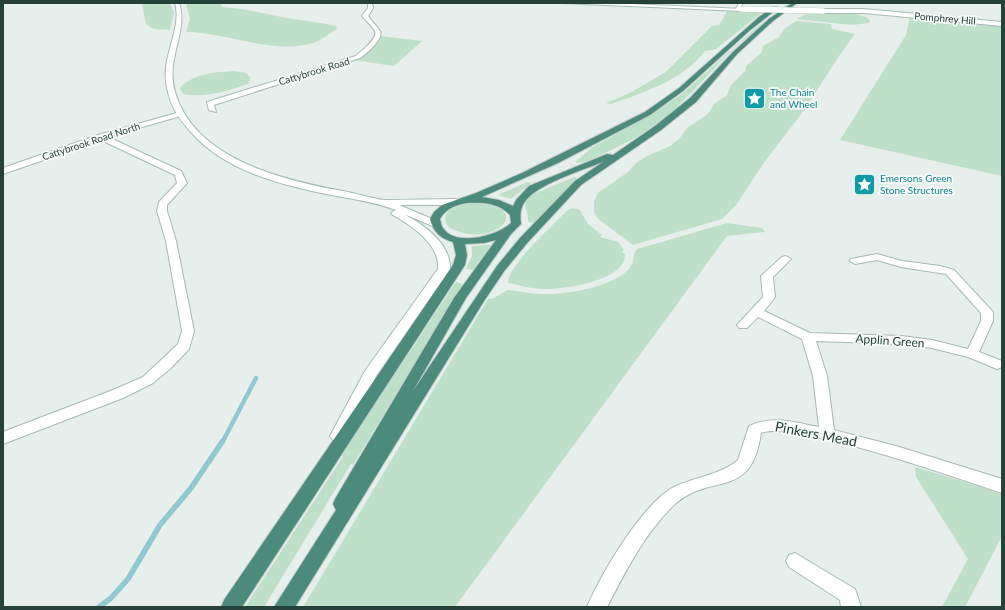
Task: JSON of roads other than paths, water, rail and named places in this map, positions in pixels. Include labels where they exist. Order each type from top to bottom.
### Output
[{"type":"highway","points":[[506,234],[488,240],[457,240],[442,233],[435,224],[435,219],[440,211],[506,185],[635,121],[666,102],[689,84],[744,33],[783,3]]},
{"type":"highway","points":[[284,607],[478,301],[501,268],[524,240],[578,183],[658,128],[693,100],[735,53],[771,20],[795,3]]},
{"type":"highway","points":[[280,607],[460,298],[506,234],[516,224],[515,214],[519,202],[532,188],[634,145]]},
{"type":"highway","points":[[460,202],[482,200],[499,203],[512,210],[515,214]]},
{"type":"highway","points":[[230,607],[314,484],[459,265],[462,258],[462,251],[457,240]]},
{"type":"street","points":[[177,3],[180,12],[169,61],[168,79],[173,99],[180,115],[203,141],[220,154],[239,164],[287,181],[381,202],[413,213],[435,224]]},
{"type":"street","name":"Cattybrook Road","points":[[213,110],[210,104],[337,64],[364,53],[378,36],[378,32],[365,16],[371,8],[370,3]]},
{"type":"street","name":"Pomphrey Hill","points":[[564,3],[887,13],[1002,24]]},
{"type":"street","points":[[739,9],[741,3]]},
{"type":"street","name":"Cattybrook Road North","points":[[3,171],[101,136],[180,115]]},
{"type":"street","points":[[3,438],[118,394],[148,380],[166,366],[184,346],[188,331],[171,241],[162,211],[162,204],[182,183],[181,178],[178,173],[101,136]]},
{"type":"street","points":[[314,484],[370,374],[444,269],[444,258],[439,250],[421,229],[403,216],[338,193]]},
{"type":"street","points":[[381,202],[460,202]]},
{"type":"street","points":[[856,261],[876,253],[901,264],[940,269],[954,269],[987,312],[986,321],[972,354]]},
{"type":"street","points":[[743,324],[757,312],[769,297],[767,276],[786,259]]},
{"type":"street","name":"Applin Green","points":[[757,312],[808,336],[902,340],[932,344],[972,354],[997,364]]},
{"type":"street","points":[[808,336],[820,376],[827,434]]},
{"type":"street","name":"Pinkers Mead","points":[[597,607],[639,532],[670,498],[697,484],[730,475],[744,465],[751,449],[754,430],[765,425],[785,426],[827,434],[896,452],[1002,486]]},
{"type":"street","points":[[796,561],[848,595],[850,607]]},
{"type":"waterway","points":[[222,443],[256,378]]},
{"type":"waterway","points":[[99,607],[111,598],[128,579],[160,525],[191,488],[222,442]]},
{"type":"place","name":"The Chain and Wheel","points":[[755,98]]},
{"type":"place","name":"Emersons Green Stone Structures","points":[[865,184]]}]
